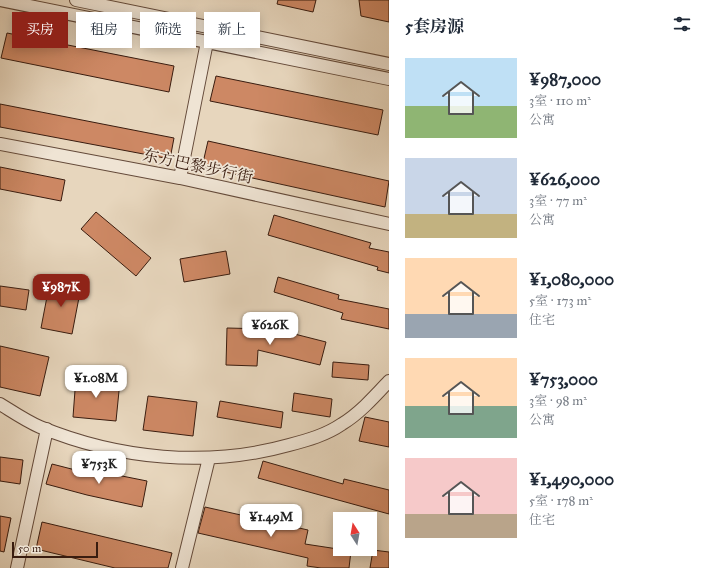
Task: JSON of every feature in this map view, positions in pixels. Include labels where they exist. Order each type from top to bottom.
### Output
[{"type":"street","points":[[0,0],[204,41]]},
{"type":"street","points":[[76,0],[389,64]]},
{"type":"street","points":[[180,178],[206,48]]},
{"type":"street","points":[[237,48],[389,79]]},
{"type":"street","name":"东方巴黎步行街","points":[[0,144],[180,178],[389,224]]},
{"type":"street","points":[[0,404],[47,429],[82,441],[120,451],[176,459],[209,458],[269,451],[317,438],[343,424],[366,405],[389,381]]},
{"type":"street","points":[[17,568],[47,429]]},
{"type":"street","points":[[182,568],[209,458]]},
{"type":"building","points":[[278,0],[316,0],[313,12],[277,4]]},
{"type":"building","points":[[359,0],[389,0],[389,22],[361,16]]},
{"type":"building","points":[[7,33],[12,34],[12,48],[68,48],[68,45],[76,47],[76,48],[83,48],[174,66],[169,92],[1,58]]},
{"type":"building","points":[[216,76],[383,110],[378,135],[210,101]]},
{"type":"building","points":[[0,104],[174,138],[170,159],[0,127]]},
{"type":"building","points":[[208,141],[389,181],[385,207],[202,167]]},
{"type":"building","points":[[0,167],[65,180],[61,201],[0,189]]},
{"type":"building","points":[[96,212],[151,258],[136,276],[81,229]]},
{"type":"building","points":[[274,215],[371,243],[369,248],[389,252],[389,273],[377,270],[378,267],[268,235]]},
{"type":"building","points":[[226,251],[230,274],[184,282],[180,259]]},
{"type":"building","points":[[278,277],[339,295],[338,299],[389,309],[389,329],[341,319],[343,313],[274,292]]},
{"type":"building","points":[[50,281],[81,287],[72,334],[41,328]]},
{"type":"building","points":[[0,286],[29,290],[26,310],[0,306]]},
{"type":"building","points":[[267,327],[326,342],[320,365],[258,350],[257,366],[226,365],[227,328],[267,329]]},
{"type":"building","points":[[0,346],[49,357],[40,396],[0,387]]},
{"type":"building","points":[[333,362],[369,365],[368,380],[332,377]]},
{"type":"building","points":[[76,377],[120,381],[116,421],[73,417]]},
{"type":"building","points":[[294,393],[332,399],[330,417],[292,411]]},
{"type":"building","points":[[148,396],[197,402],[193,436],[143,430]]},
{"type":"building","points":[[220,401],[283,412],[281,428],[217,417]]},
{"type":"building","points":[[365,417],[389,422],[389,447],[359,441]]},
{"type":"building","points":[[0,457],[23,460],[20,484],[0,481]]},
{"type":"building","points":[[263,461],[343,484],[344,479],[389,490],[389,514],[258,478]]},
{"type":"building","points":[[52,464],[91,474],[92,470],[147,481],[142,507],[46,484]]},
{"type":"building","points":[[205,507],[308,530],[305,544],[333,548],[333,556],[350,556],[349,568],[321,568],[307,566],[308,558],[198,533]]},
{"type":"building","points":[[0,516],[11,518],[4,552],[0,551]]},
{"type":"building","points":[[42,522],[172,553],[168,568],[115,568],[36,549]]},
{"type":"building","points":[[377,550],[389,552],[389,568],[370,568],[372,556],[377,556]]}]
